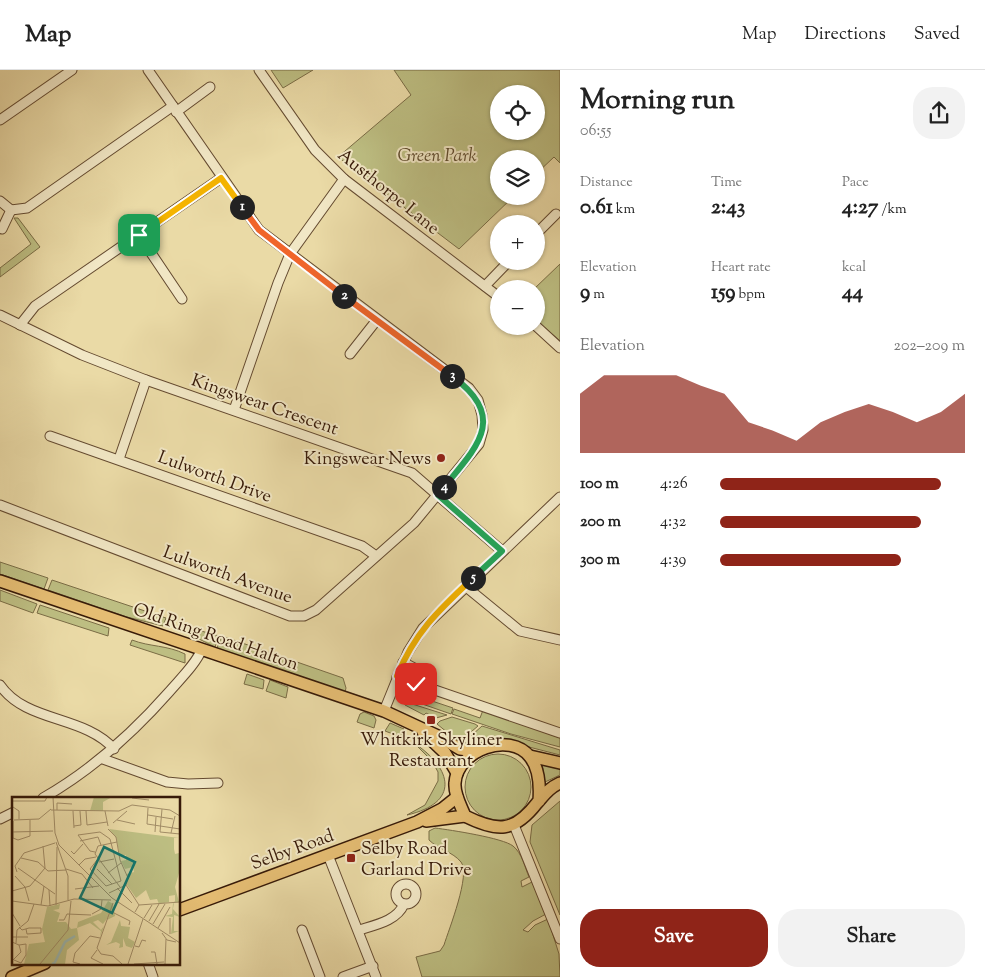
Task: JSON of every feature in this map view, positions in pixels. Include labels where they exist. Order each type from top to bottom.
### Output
[{"type":"main road","name":"Old Ring Road Halton","points":[[0,580],[384,711],[460,749],[476,751]]},
{"type":"main road","name":"Old Ring Road Halton","points":[[420,729],[444,753],[457,773]]},
{"type":"main road","points":[[560,763],[530,756],[514,748],[500,746],[476,751],[465,760],[457,773],[455,784],[465,816],[487,826],[501,828],[514,825],[529,814],[548,789],[560,783]]},
{"type":"main road","points":[[530,756],[537,770],[540,788],[539,801]]},
{"type":"main road","name":"Selby Road","points":[[180,910],[417,822],[442,809],[458,797]]},
{"type":"main road","name":"Selby Road","points":[[417,822],[465,816]]},
{"type":"main road","points":[[12,977],[43,964]]},
{"type":"street","points":[[0,120],[72,70]]},
{"type":"street","name":"Lulworth Avenue","points":[[0,505],[290,616],[304,616],[316,610],[414,523],[478,444],[483,430],[481,407],[469,388],[376,321],[259,230],[221,178],[148,70]]},
{"type":"street","name":"Austhorpe Lane","points":[[259,70],[315,150],[344,180],[490,290]]},
{"type":"street","points":[[0,201],[11,210],[22,211],[210,87]]},
{"type":"street","points":[[20,325],[35,306],[221,178]]},
{"type":"street","points":[[234,410],[290,254],[344,180]]},
{"type":"street","points":[[2,229],[11,210]]},
{"type":"street","points":[[545,225],[556,214]]},
{"type":"street","points":[[139,235],[182,299]]},
{"type":"street","points":[[485,286],[500,270]]},
{"type":"street","name":"Kingswear Crescent","points":[[0,315],[82,355],[146,380],[412,473],[502,551]]},
{"type":"street","points":[[350,354],[376,321]]},
{"type":"street","points":[[545,334],[560,348]]},
{"type":"street","points":[[119,459],[146,380]]},
{"type":"street","name":"Lulworth Drive","points":[[50,436],[362,546],[376,556]]},
{"type":"street","points":[[384,711],[403,662],[423,628],[560,497]]},
{"type":"street","points":[[465,586],[520,631],[560,640]]},
{"type":"street","points":[[44,797],[114,749],[158,704],[190,667],[202,649]]},
{"type":"street","points":[[403,662],[416,669],[430,689]]},
{"type":"street","points":[[397,676],[560,733]]},
{"type":"street","points":[[0,685],[20,705],[93,732],[106,740],[114,749]]},
{"type":"street","points":[[103,758],[167,782],[188,784],[218,783]]},
{"type":"street","points":[[0,819],[12,813]]},
{"type":"street","points":[[514,825],[560,939]]},
{"type":"street","points":[[328,855],[376,977]]},
{"type":"street","points":[[359,930],[389,920],[397,914],[404,904]]},
{"type":"street","points":[[302,930],[320,977]]},
{"type":"street","points":[[148,964],[153,977]]},
{"type":"street","points":[[343,977],[373,966]]},
{"type":"green space","points":[[271,70],[313,70],[283,88]]},
{"type":"green space","name":"Green Park","points":[[394,70],[560,70],[560,163],[554,157],[545,166],[545,150],[490,150],[490,205],[505,205],[494,215],[490,215],[490,219],[459,249],[338,157],[411,95]]},
{"type":"green space","points":[[14,218],[18,218],[40,247],[0,277],[0,268],[31,244]]},
{"type":"green space","points":[[560,264],[560,341],[545,328],[545,280],[543,280]]},
{"type":"green space","points":[[0,562],[48,578],[44,589],[0,574]]},
{"type":"green space","points":[[52,580],[166,618],[163,626],[127,617],[48,590]]},
{"type":"green space","points":[[0,590],[37,604],[33,613],[0,601]]},
{"type":"green space","points":[[40,605],[109,628],[108,636],[37,613]]},
{"type":"green space","points":[[194,629],[219,636],[215,647],[193,636]]},
{"type":"green space","points":[[222,636],[343,678],[346,688],[345,692],[217,648]]},
{"type":"green space","points":[[132,640],[172,649],[185,654],[185,663],[130,645]]},
{"type":"green space","points":[[247,674],[264,680],[263,689],[244,684]]},
{"type":"green space","points":[[270,680],[288,687],[286,698],[266,691]]},
{"type":"green space","points":[[406,686],[421,690],[420,697],[453,708],[451,714],[402,697]]},
{"type":"green space","points":[[403,700],[447,715],[436,718],[426,713],[424,715],[405,705]]},
{"type":"green space","points":[[454,709],[480,718],[483,710],[560,738],[560,747],[511,734],[452,714]]},
{"type":"green space","points":[[364,712],[374,716],[376,720],[374,728],[357,722],[360,714]]},
{"type":"green space","points":[[452,717],[478,726],[459,742],[437,724]]},
{"type":"green space","points":[[390,723],[404,729],[401,737],[385,731]]},
{"type":"green space","points":[[482,726],[560,750],[560,755],[498,739],[475,744],[462,744]]},
{"type":"green space","points":[[414,743],[437,764],[443,774],[445,784],[443,794],[436,802],[424,810],[407,815],[425,805],[438,781],[438,772],[432,761]]},
{"type":"green space","points":[[492,754],[504,754],[516,759],[526,769],[531,781],[529,800],[516,815],[504,820],[492,820],[480,815],[470,805],[465,793],[465,781],[470,769],[480,759]]},
{"type":"green space","points":[[542,764],[560,766],[560,775],[545,782]]},
{"type":"green space","points":[[560,801],[560,915],[530,842],[532,825]]},
{"type":"green space","points":[[435,828],[488,837],[507,843],[516,849],[529,877],[521,881],[522,887],[532,882],[546,914],[533,921],[523,930],[528,932],[535,925],[548,919],[559,954],[560,977],[422,977],[416,957],[440,951],[444,945],[458,902],[463,878],[461,862],[429,840],[429,831]]},
{"type":"place","name":"Kingswear News","points":[[441,458]]},
{"type":"place","name":"Whitkirk Skyliner Restaurant","points":[[431,720]]},
{"type":"place","name":"Selby Road Garland Drive","points":[[351,858]]},
{"type":"route","points":[[139,235],[221,178],[259,230],[376,321],[469,388],[478,400],[483,422],[481,437],[466,461],[438,495],[502,551],[429,621],[418,635],[397,676],[416,684]]}]
